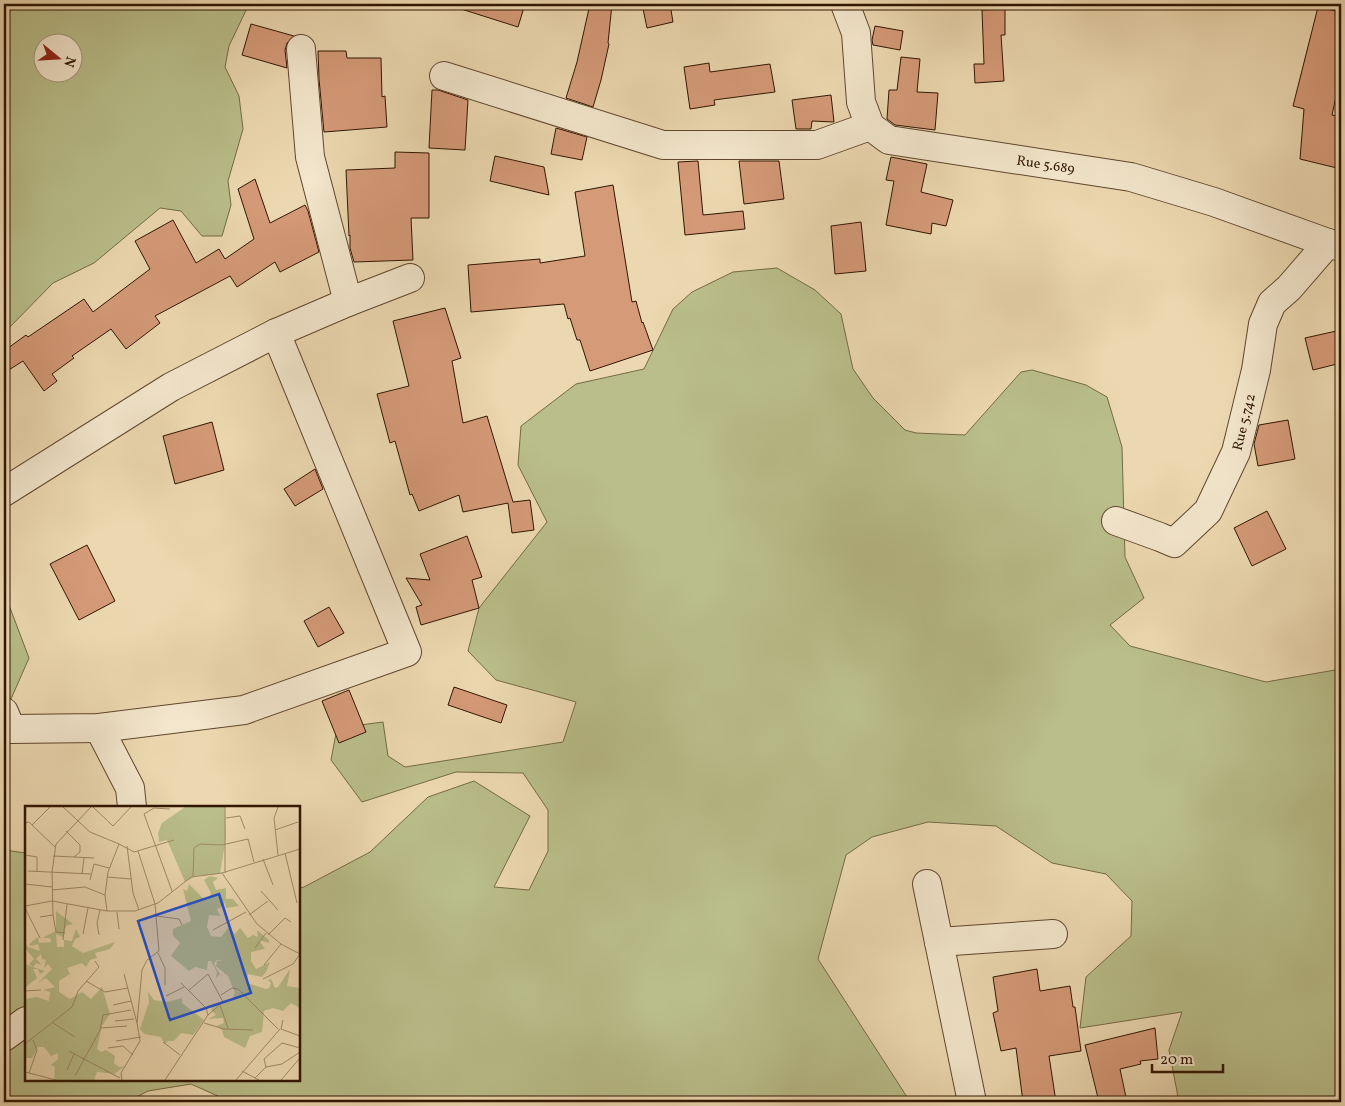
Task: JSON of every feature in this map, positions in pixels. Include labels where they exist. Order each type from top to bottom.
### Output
[{"type":"street","points":[[444,76],[663,145],[817,144],[870,126],[861,102],[856,33],[845,4]]},
{"type":"street","points":[[301,49],[310,158],[348,302]]},
{"type":"street","name":"Rue 5.689","points":[[870,126],[889,140],[1131,176],[1214,202],[1334,245]]},
{"type":"street","name":"Rue 5.742","points":[[1116,521],[1174,543],[1208,511],[1236,452],[1256,370],[1263,324],[1272,303],[1334,245]]},
{"type":"street","points":[[4,492],[171,387],[276,334],[348,302],[410,278]]},
{"type":"street","points":[[4,712],[12,729],[99,728],[244,710],[406,652],[276,334]]},
{"type":"street","points":[[99,728],[130,788],[132,806]]},
{"type":"street","points":[[927,884],[972,1102]]},
{"type":"street","points":[[939,942],[1053,934]]},
{"type":"street","points":[[4,1037],[25,1022]]},
{"type":"green space","points":[[4,4],[249,4],[229,46],[225,67],[239,96],[243,129],[228,181],[231,205],[222,236],[202,236],[181,211],[160,208],[94,263],[53,283],[4,333]]},
{"type":"green space","points":[[777,268],[815,290],[841,314],[853,369],[873,398],[905,430],[916,433],[965,435],[1021,372],[1032,370],[1086,385],[1107,397],[1122,447],[1125,557],[1144,598],[1110,625],[1130,646],[1266,682],[1341,669],[1341,949],[1338,967],[1341,976],[1341,1102],[1179,1102],[1169,1050],[1182,1012],[1080,1028],[1086,977],[1131,936],[1132,901],[1106,874],[1052,863],[996,826],[928,822],[872,837],[846,855],[818,959],[907,1097],[876,1102],[231,1102],[191,1084],[148,1091],[127,1102],[4,1102],[4,850],[25,853],[25,1081],[300,1081],[300,888],[370,852],[428,797],[474,781],[530,816],[494,887],[529,890],[548,851],[548,810],[523,773],[456,772],[362,802],[331,760],[337,728],[383,722],[388,756],[405,767],[563,742],[576,702],[496,680],[468,651],[479,608],[547,522],[518,465],[521,426],[576,384],[644,369],[673,309],[692,292],[733,272]]},
{"type":"green space","points":[[4,592],[29,658],[4,715]]},
{"type":"building","points":[[459,4],[525,4],[518,27],[458,8]]},
{"type":"building","points":[[590,4],[612,4],[609,44],[593,107],[566,98],[577,62]]},
{"type":"building","points":[[642,4],[670,4],[673,22],[647,28]]},
{"type":"building","points":[[1318,7],[1341,12],[1341,74],[1332,115],[1341,117],[1341,169],[1300,159],[1304,109],[1293,106]]},
{"type":"building","points":[[1005,9],[1005,35],[1001,35],[1004,81],[975,83],[974,64],[984,64],[982,10]]},
{"type":"building","points":[[251,24],[294,36],[287,43],[285,50],[287,68],[242,55]]},
{"type":"building","points":[[875,26],[903,31],[900,50],[873,45],[872,40]]},
{"type":"building","points":[[318,51],[346,51],[347,58],[381,58],[382,97],[385,96],[387,127],[324,132]]},
{"type":"building","points":[[901,57],[920,59],[917,92],[938,93],[935,130],[895,125],[887,119],[889,90],[897,90]]},
{"type":"building","points":[[709,63],[710,72],[770,64],[775,92],[714,100],[715,105],[690,109],[684,67]]},
{"type":"building","points":[[432,90],[438,90],[468,100],[465,150],[429,148]]},
{"type":"building","points":[[831,95],[834,122],[812,121],[811,129],[796,129],[792,100]]},
{"type":"building","points":[[556,128],[587,137],[582,160],[551,154]]},
{"type":"building","points":[[395,152],[429,153],[429,218],[411,218],[413,260],[354,262],[350,248],[346,170],[395,168]]},
{"type":"building","points":[[495,156],[544,167],[549,195],[490,181]]},
{"type":"building","points":[[891,157],[927,164],[921,192],[953,200],[946,226],[932,223],[931,234],[886,225],[894,181],[886,180]]},
{"type":"building","points":[[698,161],[703,215],[743,211],[745,229],[685,235],[678,162]]},
{"type":"building","points":[[739,161],[779,161],[784,199],[744,204]]},
{"type":"building","points":[[255,179],[270,223],[305,205],[319,252],[280,272],[275,262],[237,287],[230,276],[155,316],[160,323],[126,349],[111,329],[72,356],[74,358],[52,374],[57,381],[44,391],[23,361],[4,373],[4,351],[26,335],[28,337],[84,299],[93,312],[150,269],[135,241],[173,220],[196,263],[219,249],[225,259],[254,239],[238,189]]},
{"type":"building","points":[[613,185],[632,302],[636,301],[642,323],[653,350],[590,371],[580,340],[577,340],[564,304],[471,312],[468,265],[540,259],[540,263],[585,256],[575,192]]},
{"type":"building","points":[[861,222],[866,271],[835,274],[831,226]]},
{"type":"building","points":[[445,308],[461,358],[452,361],[463,423],[487,416],[513,502],[530,500],[534,530],[512,533],[508,503],[463,512],[459,495],[419,511],[412,494],[410,495],[395,441],[390,443],[377,394],[409,386],[393,321]]},
{"type":"building","points":[[1341,330],[1341,363],[1313,370],[1305,338]]},
{"type":"building","points":[[1288,420],[1295,459],[1258,466],[1254,444],[1259,425]]},
{"type":"building","points":[[212,422],[224,470],[175,484],[163,436]]},
{"type":"building","points":[[315,469],[323,489],[295,506],[284,489]]},
{"type":"building","points":[[1267,511],[1286,549],[1252,566],[1234,528]]},
{"type":"building","points":[[467,536],[482,577],[472,580],[479,608],[421,625],[416,607],[422,605],[406,578],[430,580],[420,554]]},
{"type":"building","points":[[87,545],[115,601],[79,620],[50,564]]},
{"type":"building","points":[[329,607],[344,633],[318,647],[304,621]]},
{"type":"building","points":[[454,687],[507,705],[501,723],[448,705]]},
{"type":"building","points":[[349,690],[366,732],[339,743],[322,701]]},
{"type":"building","points":[[1037,969],[1040,991],[1070,986],[1073,1007],[1075,1007],[1081,1051],[1049,1056],[1056,1102],[1023,1102],[1016,1048],[1001,1051],[993,1013],[998,1011],[993,977]]},
{"type":"building","points":[[1155,1028],[1158,1059],[1140,1061],[1141,1064],[1120,1069],[1127,1102],[1099,1102],[1085,1045]]}]
